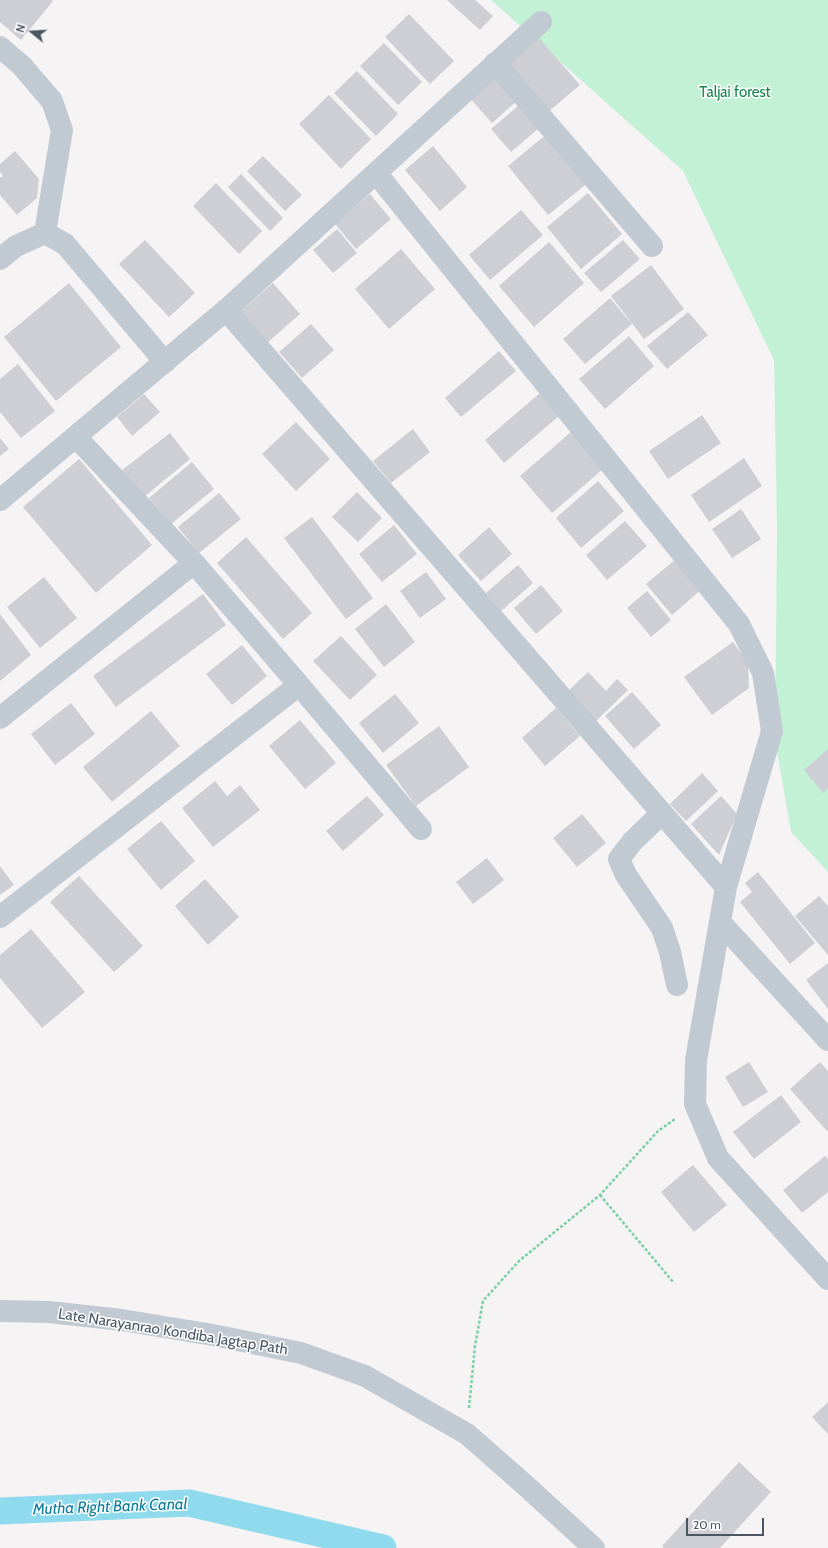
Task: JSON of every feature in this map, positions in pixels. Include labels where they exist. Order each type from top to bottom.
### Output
[{"type":"street","points":[[0,500],[226,310],[541,22]]},
{"type":"street","points":[[0,47],[22,66],[52,101],[62,130],[45,233]]},
{"type":"street","points":[[495,63],[652,246]]},
{"type":"street","points":[[376,173],[739,624],[763,673],[772,731],[726,887],[696,1060],[695,1104],[718,1158],[828,1279]]},
{"type":"street","points":[[0,259],[16,246],[45,233]]},
{"type":"street","points":[[45,233],[65,244],[165,362]]},
{"type":"street","points":[[226,310],[726,887]]},
{"type":"street","points":[[76,436],[194,563],[300,685],[421,829]]},
{"type":"street","points":[[0,718],[194,563]]},
{"type":"street","points":[[0,916],[300,685]]},
{"type":"street","points":[[662,813],[632,842],[619,859],[626,875],[662,928],[670,952],[677,985]]},
{"type":"street","points":[[720,922],[828,1040]]},
{"type":"street","name":"Late Narayanrao Kondiba Jagtap Path","points":[[0,1311],[49,1312],[122,1320],[213,1335],[301,1353],[365,1376],[467,1434],[526,1485],[594,1548]]},
{"type":"path","points":[[467,1434],[475,1346],[483,1301],[519,1261],[600,1195],[658,1131],[695,1104]]},
{"type":"path","points":[[600,1195],[674,1283]]},
{"type":"green space","name":"Taljai forest","points":[[491,0],[828,0],[828,872],[791,832],[775,740],[777,530],[774,360],[683,171]]},
{"type":"building","points":[[0,0],[53,1],[21,40],[0,22]]},
{"type":"building","points":[[447,0],[475,0],[493,16],[480,30]]},
{"type":"building","points":[[409,14],[454,61],[430,84],[385,37]]},
{"type":"building","points":[[539,38],[580,85],[548,112],[508,65]]},
{"type":"building","points":[[384,43],[422,82],[398,105],[360,66]]},
{"type":"building","points":[[357,71],[398,114],[376,136],[334,93]]},
{"type":"building","points":[[494,72],[518,100],[492,123],[468,96]]},
{"type":"building","points":[[329,95],[371,139],[341,169],[299,124]]},
{"type":"building","points":[[518,106],[538,129],[511,152],[491,129]]},
{"type":"building","points":[[548,133],[589,182],[548,215],[508,166]]},
{"type":"building","points":[[433,146],[467,187],[440,211],[405,170]]},
{"type":"building","points":[[15,151],[39,179],[37,198],[17,215],[0,195],[0,178],[3,176],[0,172],[0,164]]},
{"type":"building","points":[[263,156],[302,195],[285,211],[247,171]]},
{"type":"building","points":[[241,174],[283,218],[270,231],[228,187]]},
{"type":"building","points":[[216,183],[262,231],[239,254],[193,206]]},
{"type":"building","points":[[588,193],[622,234],[581,269],[547,227]]},
{"type":"building","points":[[370,194],[391,219],[356,249],[335,224]]},
{"type":"building","points":[[521,210],[543,235],[490,280],[469,255]]},
{"type":"building","points":[[337,229],[357,253],[333,273],[313,250]]},
{"type":"building","points":[[145,240],[195,293],[169,317],[119,264]]},
{"type":"building","points":[[623,240],[640,259],[601,292],[584,273]]},
{"type":"building","points":[[549,242],[584,283],[534,327],[499,286]]},
{"type":"building","points":[[401,249],[435,289],[389,329],[355,289]]},
{"type":"building","points":[[651,265],[684,309],[644,339],[611,296]]},
{"type":"building","points":[[69,283],[121,347],[56,401],[4,337]]},
{"type":"building","points":[[273,283],[300,314],[267,343],[240,312]]},
{"type":"building","points":[[610,298],[632,324],[585,364],[563,339]]},
{"type":"building","points":[[688,312],[708,335],[667,369],[647,346]]},
{"type":"building","points":[[311,324],[334,350],[302,378],[279,352]]},
{"type":"building","points":[[629,336],[654,366],[605,409],[579,379]]},
{"type":"building","points":[[499,351],[516,371],[461,417],[445,398]]},
{"type":"building","points":[[18,364],[55,411],[21,438],[0,412],[0,379]]},
{"type":"building","points":[[540,393],[559,416],[504,463],[485,440]]},
{"type":"building","points":[[144,394],[160,412],[132,436],[117,417]]},
{"type":"building","points":[[702,415],[721,443],[668,479],[649,451]]},
{"type":"building","points":[[296,422],[330,459],[296,491],[262,454]]},
{"type":"building","points":[[413,429],[430,452],[391,483],[373,461]]},
{"type":"building","points":[[571,432],[603,469],[552,513],[520,476]]},
{"type":"building","points":[[170,433],[190,459],[144,497],[122,470]]},
{"type":"building","points":[[0,438],[9,449],[0,456]]},
{"type":"building","points":[[744,458],[762,486],[709,522],[691,495]]},
{"type":"building","points":[[79,459],[152,545],[96,593],[23,507]]},
{"type":"building","points":[[192,462],[214,489],[171,524],[149,498]]},
{"type":"building","points":[[598,481],[624,511],[581,548],[556,518]]},
{"type":"building","points":[[357,492],[382,518],[358,542],[332,517]]},
{"type":"building","points":[[219,493],[241,519],[199,553],[178,527]]},
{"type":"building","points":[[741,509],[761,539],[732,558],[712,529]]},
{"type":"building","points":[[312,517],[373,598],[346,619],[284,538]]},
{"type":"building","points":[[625,521],[647,546],[607,580],[586,555]]},
{"type":"building","points":[[394,525],[417,554],[382,582],[359,554]]},
{"type":"building","points":[[489,527],[512,554],[481,581],[458,555]]},
{"type":"building","points":[[246,537],[312,613],[283,639],[217,563]]},
{"type":"building","points":[[676,559],[702,589],[672,615],[646,584]]},
{"type":"building","points":[[518,565],[533,583],[501,611],[486,593]]},
{"type":"building","points":[[426,572],[446,599],[420,618],[400,591]]},
{"type":"building","points":[[44,577],[77,618],[40,648],[7,607]]},
{"type":"building","points":[[541,585],[563,611],[536,634],[514,608]]},
{"type":"building","points":[[647,591],[671,620],[651,637],[627,608]]},
{"type":"building","points":[[203,594],[226,625],[116,707],[93,676]]},
{"type":"building","points":[[386,604],[415,642],[384,667],[355,629]]},
{"type":"building","points":[[0,614],[31,655],[0,681]]},
{"type":"building","points":[[341,636],[377,675],[350,700],[313,661]]},
{"type":"building","points":[[733,642],[748,663],[749,688],[712,715],[684,677]]},
{"type":"building","points":[[242,645],[267,676],[232,705],[206,674]]},
{"type":"building","points":[[588,672],[606,691],[617,679],[628,690],[593,724],[565,694]]},
{"type":"building","points":[[632,692],[661,725],[634,749],[605,716]]},
{"type":"building","points":[[395,694],[419,723],[383,753],[359,723]]},
{"type":"building","points":[[71,703],[95,734],[55,765],[31,734]]},
{"type":"building","points":[[556,708],[580,736],[545,766],[522,738]]},
{"type":"building","points":[[151,711],[180,746],[112,802],[83,767]]},
{"type":"building","points":[[300,720],[336,763],[305,789],[269,746]]},
{"type":"building","points":[[439,726],[469,767],[416,806],[386,765]]},
{"type":"building","points":[[828,749],[828,788],[823,793],[804,770]]},
{"type":"building","points":[[702,773],[718,791],[686,821],[670,804]]},
{"type":"building","points":[[215,781],[227,796],[240,785],[260,810],[213,847],[182,808]]},
{"type":"building","points":[[367,796],[384,815],[343,851],[326,831]]},
{"type":"building","points":[[721,796],[737,814],[719,855],[691,824]]},
{"type":"building","points":[[582,814],[606,843],[577,867],[553,838]]},
{"type":"building","points":[[161,821],[195,861],[161,890],[127,849]]},
{"type":"building","points":[[487,858],[504,880],[473,904],[456,882]]},
{"type":"building","points":[[0,866],[14,885],[0,895]]},
{"type":"building","points":[[758,872],[815,943],[790,964],[740,902],[752,892],[745,883]]},
{"type":"building","points":[[79,876],[143,946],[114,972],[50,902]]},
{"type":"building","points":[[205,879],[239,917],[208,945],[175,906]]},
{"type":"building","points":[[819,896],[828,906],[828,955],[795,916]]},
{"type":"building","points":[[31,929],[85,992],[42,1028],[0,978],[0,955]]},
{"type":"building","points":[[828,963],[828,1009],[806,980]]},
{"type":"building","points":[[749,1062],[768,1092],[743,1107],[725,1077]]},
{"type":"building","points":[[820,1062],[828,1071],[827,1131],[790,1089]]},
{"type":"building","points":[[781,1095],[801,1122],[754,1159],[733,1132]]},
{"type":"building","points":[[825,1156],[828,1159],[828,1192],[802,1213],[783,1190]]},
{"type":"building","points":[[693,1165],[727,1205],[694,1232],[661,1192]]},
{"type":"building","points":[[828,1402],[828,1434],[812,1417]]},
{"type":"building","points":[[739,1462],[771,1492],[720,1548],[664,1548],[662,1546]]},
{"type":"waterway","name":"Mutha Right Bank Canal","points":[[0,1511],[189,1503],[383,1548]]}]
